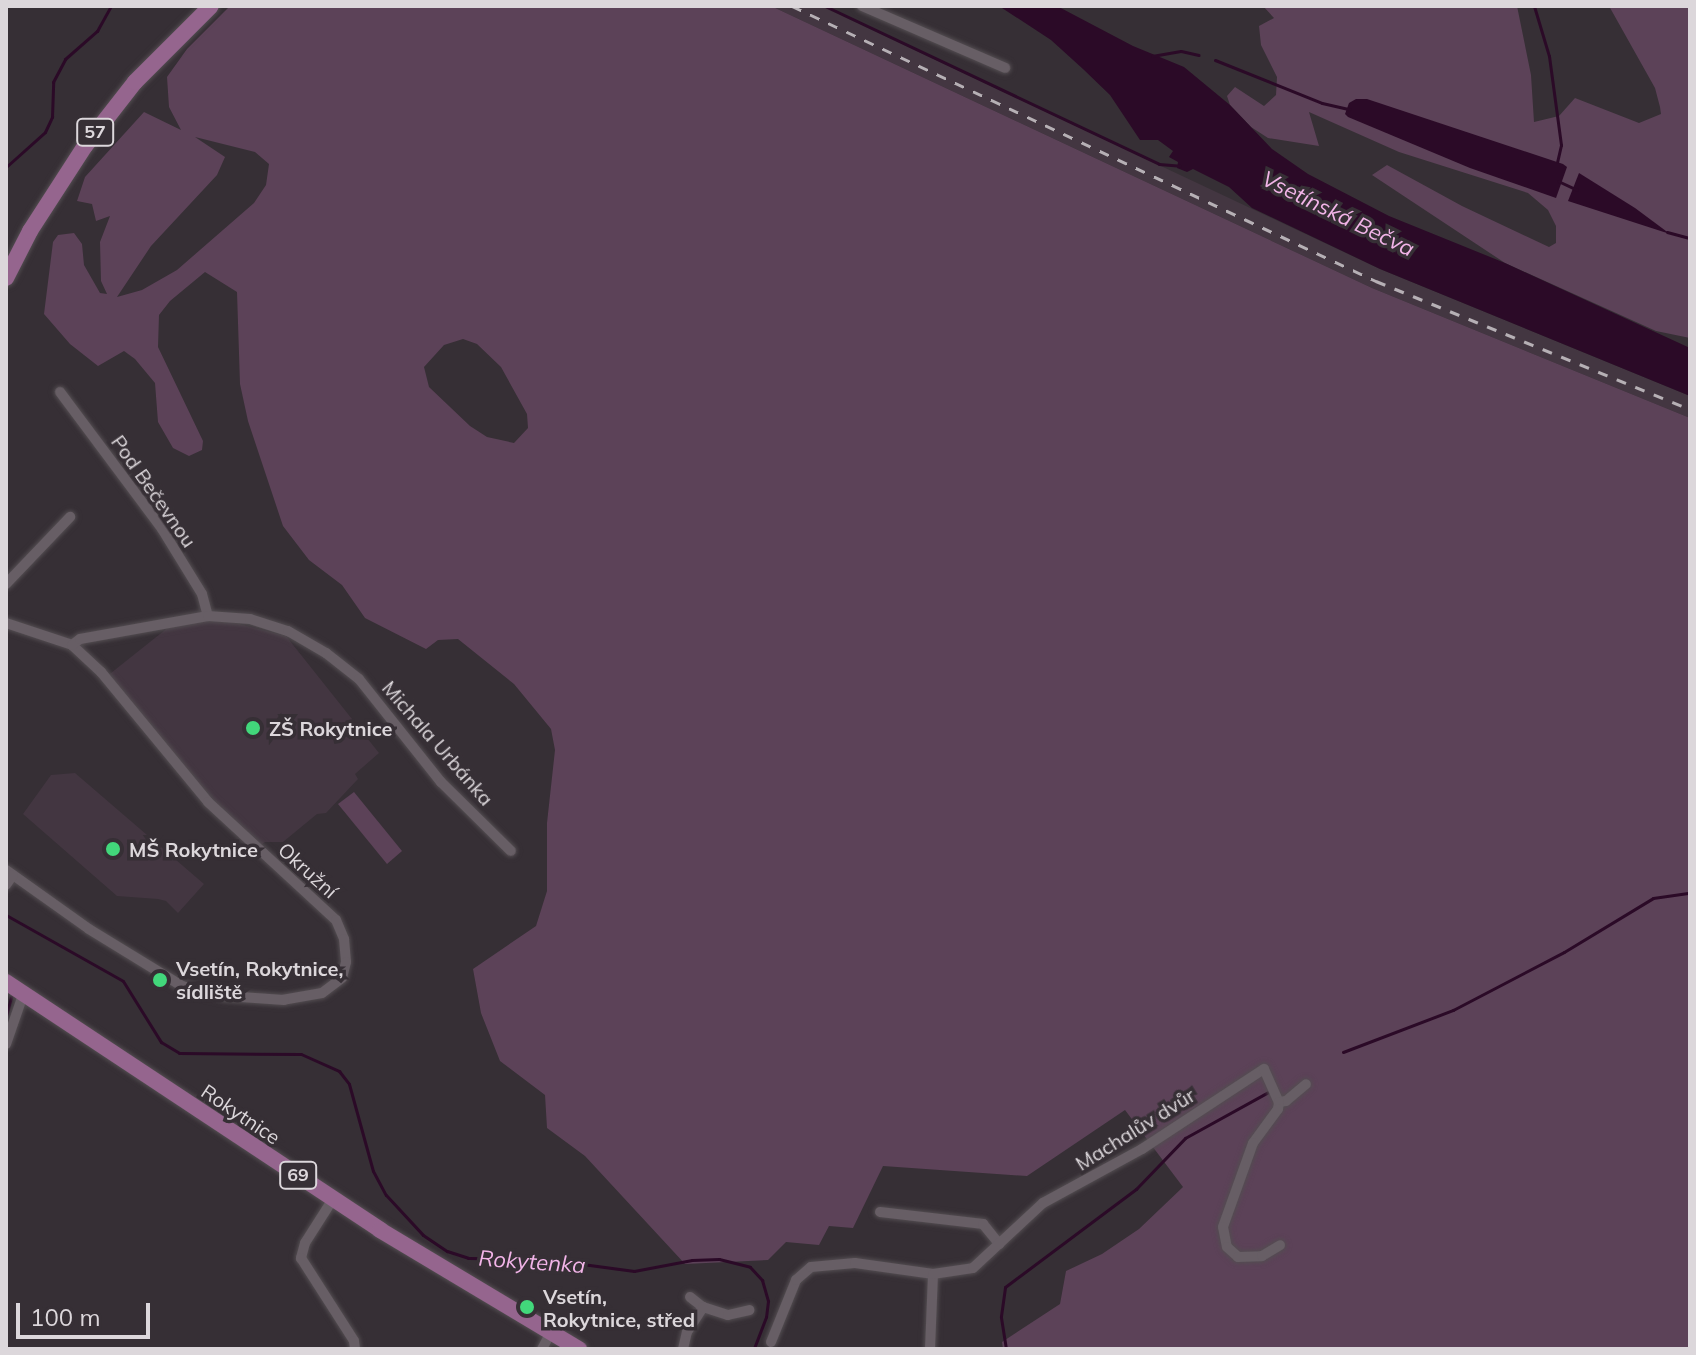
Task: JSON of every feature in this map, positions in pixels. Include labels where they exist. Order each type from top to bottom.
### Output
[{"type":"main road","name":"57","points":[[6,278],[30,231],[85,146],[135,82],[211,6]]},
{"type":"main road","name":"Rokytnice","points":[[6,982],[333,1199],[579,1349]]},
{"type":"street","points":[[862,6],[1005,68]]},
{"type":"street","name":"Pod Bečevnou","points":[[60,392],[162,529],[202,594],[208,616]]},
{"type":"street","points":[[6,584],[70,517]]},
{"type":"street","name":"Michala Urbánka","points":[[72,645],[80,639],[208,616],[250,619],[292,633],[359,679],[441,782],[511,851]]},
{"type":"street","name":"Okružní","points":[[6,623],[72,645],[130,703],[172,761],[234,826],[336,920],[344,939],[346,962],[342,978],[322,993],[284,1000],[226,996],[182,986],[89,929],[9,872]]},
{"type":"street","points":[[6,885],[9,872]]},
{"type":"street","points":[[6,1044],[24,992]]},
{"type":"street","name":"Machalův dvůr","points":[[771,1342],[796,1280],[811,1267],[855,1263],[933,1274],[973,1268],[1043,1203],[1142,1149],[1264,1069],[1279,1102]]},
{"type":"street","points":[[1280,1245],[1262,1256],[1238,1257],[1227,1247],[1223,1227],[1253,1143],[1278,1109],[1279,1102],[1286,1101],[1306,1084]]},
{"type":"street","points":[[333,1199],[305,1243],[301,1258],[354,1341],[355,1349]]},
{"type":"street","points":[[880,1212],[983,1224],[999,1244]]},
{"type":"street","points":[[930,1349],[933,1274]]},
{"type":"street","points":[[690,1297],[703,1307],[728,1315],[749,1310]]},
{"type":"street","points":[[683,1349],[687,1332],[703,1307]]},
{"type":"street","points":[[542,1349],[551,1332]]},
{"type":"shaded area","points":[[230,6],[771,6],[1372,288],[1690,418],[1690,1349],[1003,1349],[1002,1342],[1060,1304],[1066,1271],[1102,1254],[1139,1229],[1183,1187],[1125,1110],[1027,1176],[883,1166],[853,1228],[829,1226],[819,1245],[786,1242],[768,1260],[685,1264],[585,1156],[547,1128],[545,1095],[500,1061],[481,1013],[473,969],[536,926],[547,891],[547,823],[555,750],[551,729],[514,684],[458,639],[438,640],[426,649],[365,618],[342,585],[309,560],[283,526],[248,421],[240,384],[237,292],[205,272],[170,301],[159,315],[158,347],[203,441],[202,450],[189,456],[173,448],[158,422],[155,383],[135,359],[124,351],[98,366],[70,344],[44,314],[53,242],[58,235],[74,233],[82,244],[84,265],[100,293],[107,294],[101,281],[100,242],[110,216],[96,221],[92,204],[77,201],[85,177],[144,112],[181,130],[169,107],[167,77],[187,49]],"holes":[[[195,137],[255,152],[269,164],[266,185],[254,203],[177,270],[142,290],[117,297],[151,246],[217,175],[225,157]],[[463,339],[477,344],[501,367],[527,414],[528,428],[514,443],[487,437],[470,426],[429,387],[424,367],[444,345]]]},
{"type":"shaded area","points":[[771,6],[821,6],[1380,269],[1690,396],[1690,418],[1372,288]]},
{"type":"shaded area","points":[[1263,6],[1517,6],[1531,75],[1534,122],[1559,116],[1575,98],[1639,123],[1661,114],[1660,107],[1655,88],[1609,6],[1690,6],[1690,338],[1656,331],[1505,263],[1372,175],[1387,165],[1462,206],[1549,247],[1556,243],[1556,226],[1548,210],[1528,193],[1399,152],[1309,112],[1319,146],[1268,138],[1251,127],[1230,105],[1227,96],[1235,87],[1264,106],[1276,95],[1277,77],[1261,45],[1259,26],[1274,18]]},
{"type":"shaded area","name":"ZŠ Rokytnice","points":[[208,616],[286,636],[379,753],[355,774],[358,779],[326,813],[317,814],[283,842],[265,842],[257,848],[208,802],[106,677],[170,626]]},
{"type":"shaded area","name":"MŠ Rokytnice","points":[[75,773],[204,884],[178,913],[166,901],[117,896],[23,814],[51,775]]},
{"type":"shaded area","points":[[354,792],[402,851],[387,864],[338,804]]},
{"type":"water","name":"Vsetínská Bečva","points":[[999,6],[1057,6],[1133,46],[1184,67],[1230,105],[1272,149],[1308,174],[1389,216],[1505,263],[1690,348],[1690,396],[1380,269],[1252,208],[1229,187],[1193,169],[1187,172],[1177,168],[1178,162],[1169,157],[1173,151],[1158,140],[1140,140],[1110,95],[1083,69],[1051,40]]},
{"type":"water","points":[[1367,99],[1563,164],[1567,167],[1556,198],[1470,168],[1348,117],[1345,114],[1349,103]]},
{"type":"water","points":[[1579,173],[1635,208],[1670,234],[1568,201]]},
{"type":"waterway","points":[[6,167],[45,132],[52,117],[53,82],[65,59],[97,31],[111,6]]},
{"type":"waterway","points":[[825,6],[1159,164],[1180,166]]},
{"type":"waterway","points":[[1534,6],[1549,56],[1561,145],[1557,162]]},
{"type":"waterway","points":[[1152,56],[1181,51],[1199,55]]},
{"type":"waterway","points":[[1215,60],[1322,103],[1349,109]]},
{"type":"waterway","points":[[1558,181],[1577,190]]},
{"type":"waterway","points":[[1667,232],[1690,238]]},
{"type":"waterway","points":[[1343,1052],[1453,1010],[1564,952],[1653,898],[1690,893]]},
{"type":"waterway","name":"Rokytenka","points":[[6,915],[123,981],[161,1042],[179,1053],[301,1054],[339,1071],[349,1084],[373,1171],[386,1195],[423,1235],[447,1251],[468,1258],[545,1259],[634,1271],[692,1260],[719,1259],[750,1267],[762,1280],[768,1301],[766,1317],[754,1349]]},
{"type":"waterway","points":[[6,1016],[11,997]]},
{"type":"waterway","points":[[1006,1349],[1001,1316],[1005,1287],[1136,1189],[1185,1138],[1270,1091]]},
{"type":"railway","points":[[792,6],[1376,281],[1690,409]]},
{"type":"place","name":"ZŠ Rokytnice","points":[[253,728]]},
{"type":"place","name":"MŠ Rokytnice","points":[[113,849]]},
{"type":"place","name":"Vsetín, Rokytnice, sídliště","points":[[160,980]]},
{"type":"place","name":"Vsetín, Rokytnice, střed","points":[[527,1307]]}]
